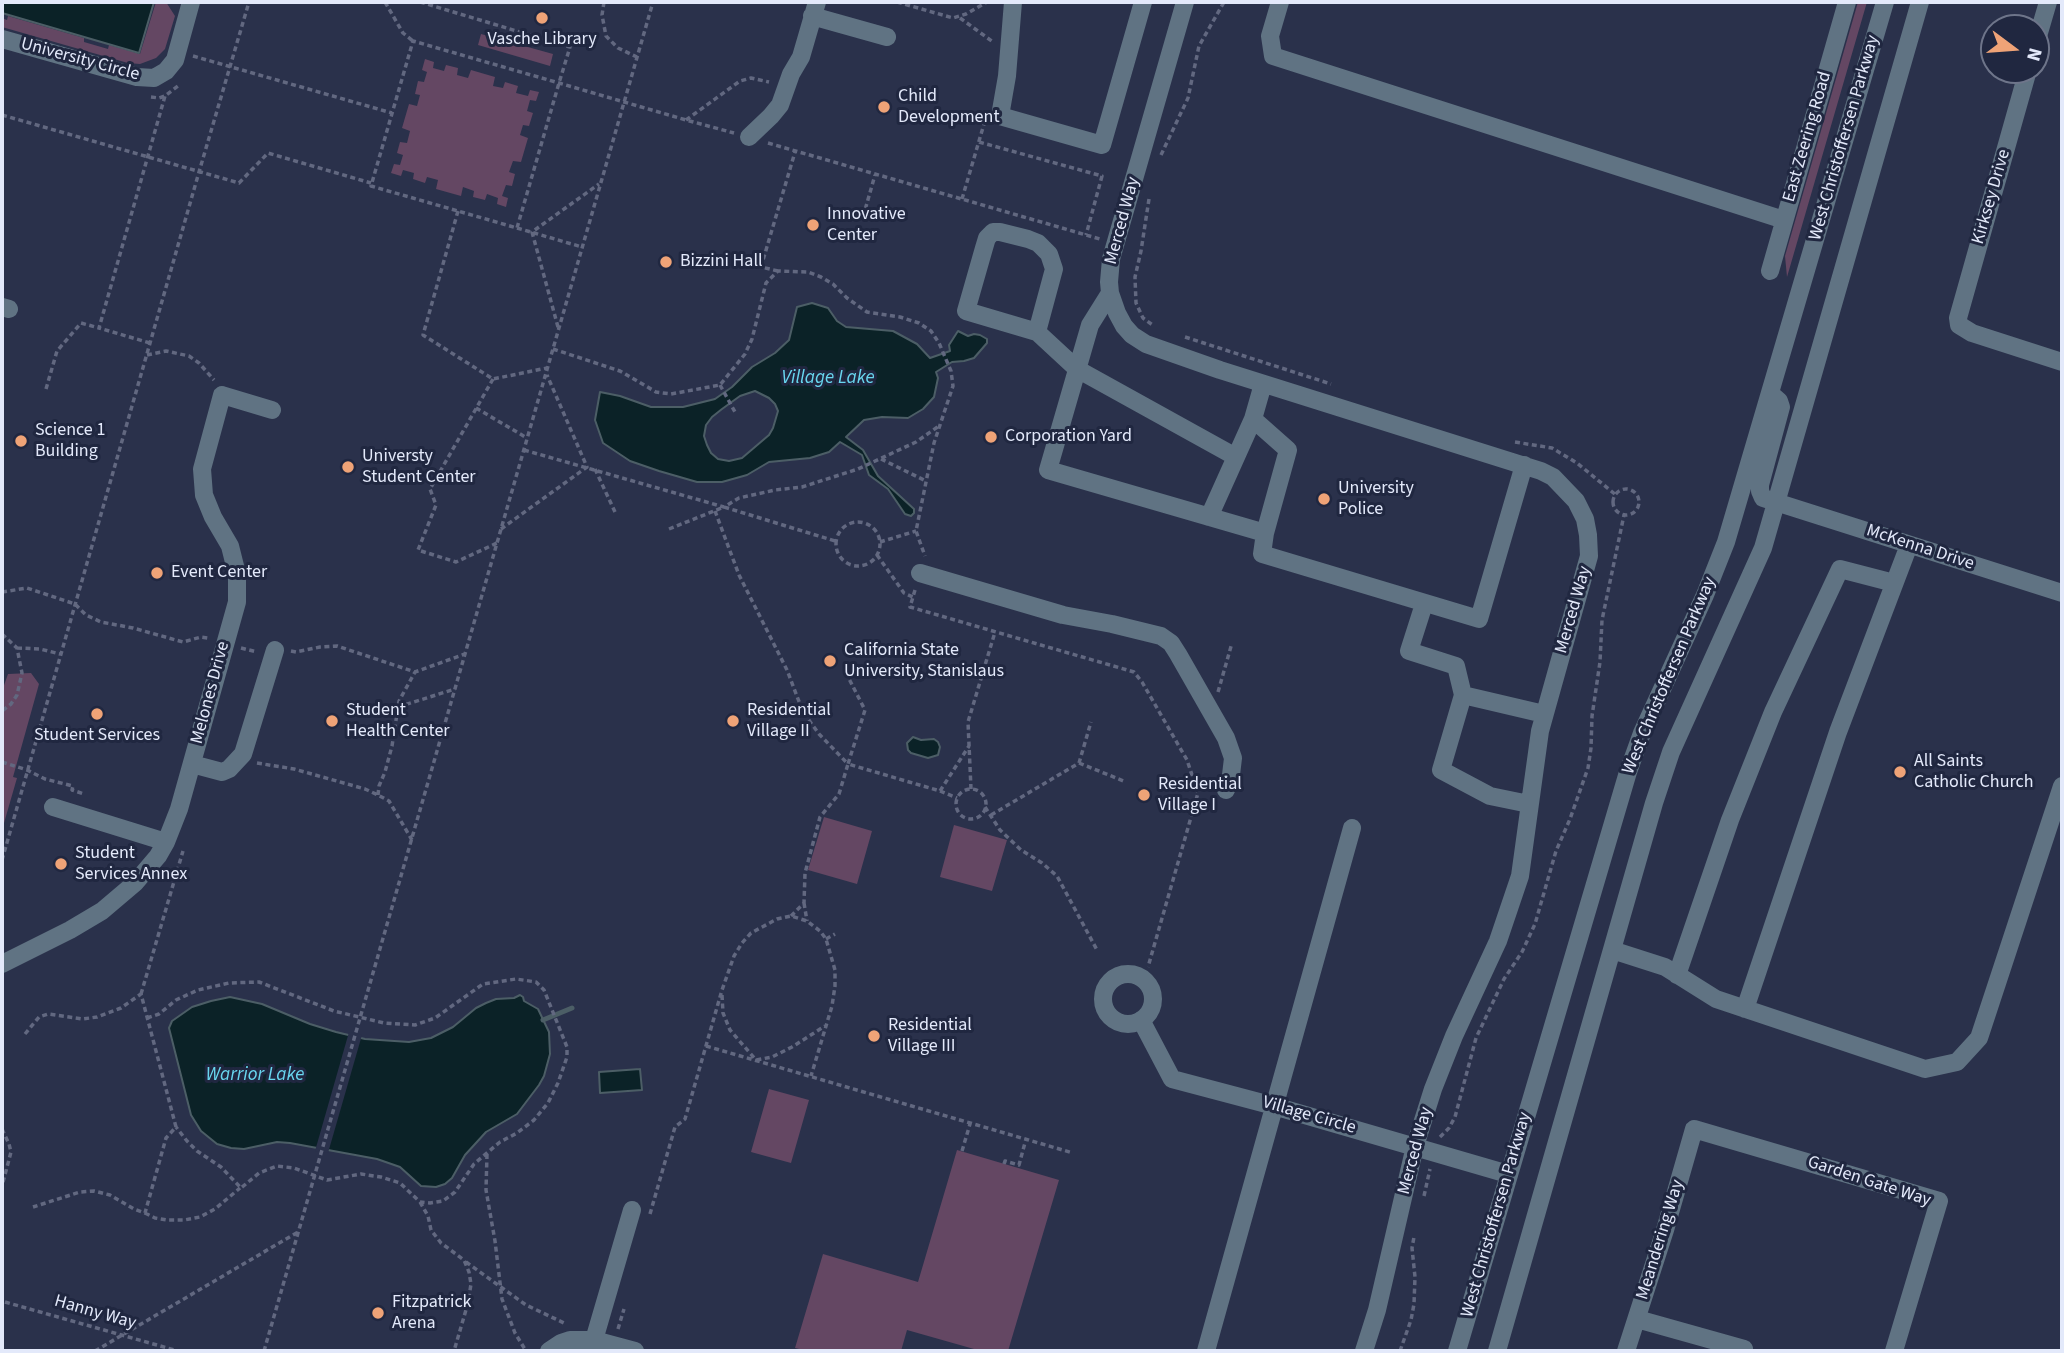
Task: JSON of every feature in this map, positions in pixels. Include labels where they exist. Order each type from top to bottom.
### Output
[{"type":"street","name":"University Circle","points":[[2,39],[136,77],[155,78],[166,71],[174,60],[191,2]]},
{"type":"street","points":[[1013,2],[1007,76],[1000,116],[1102,145],[1143,2]]},
{"type":"street","name":"Merced Way","points":[[1185,2],[1111,259],[1110,293],[1124,326],[1146,344],[1263,384],[1524,465],[1553,477],[1576,501],[1585,519],[1588,535],[1589,555],[1539,731],[1520,876],[1498,941],[1433,1089],[1415,1146],[1377,1310],[1364,1351]]},
{"type":"street","points":[[1280,2],[1270,36],[1273,56],[1784,220]]},
{"type":"street","name":"East Zeering Road","points":[[1770,271],[1847,2]]},
{"type":"street","name":"West Christoffersen Parkway","points":[[1457,1351],[1628,772],[1647,721],[1716,569],[1771,394],[1885,2]]},
{"type":"street","name":"West Christoffersen Parkway","points":[[1497,1351],[1654,803],[1671,752],[1763,548],[1920,2]]},
{"type":"street","points":[[749,137],[780,104],[791,74],[801,57],[815,9],[887,37]]},
{"type":"street","name":"Kirksey Drive","points":[[2024,84],[1959,310],[1959,324],[1972,333],[2062,362]]},
{"type":"street","points":[[1037,332],[1054,269],[1049,254],[1038,243],[1028,239],[993,232],[987,238],[966,311],[1037,332],[1077,369],[1236,457]]},
{"type":"street","points":[[1110,293],[1090,325],[1048,470],[1265,533]]},
{"type":"street","points":[[1209,517],[1253,419],[1263,384]]},
{"type":"street","points":[[1771,394],[1779,401],[1780,414],[1759,491],[1763,498],[1777,503]]},
{"type":"street","points":[[222,396],[272,410]]},
{"type":"street","name":"Melones Drive","points":[[2,964],[102,911],[135,883],[158,856],[180,809],[237,602],[237,574],[230,545],[213,517],[204,495],[202,469],[222,396]]},
{"type":"street","points":[[1253,419],[1288,450],[1265,533],[1262,554],[1479,619],[1524,465]]},
{"type":"street","name":"McKenna Drive","points":[[1777,503],[2062,593]]},
{"type":"street","points":[[1745,1009],[1838,732],[1909,545]]},
{"type":"street","points":[[1677,975],[1730,820],[1773,712],[1840,569],[1894,583]]},
{"type":"street","points":[[920,573],[1063,615],[1161,636],[1171,643],[1226,738],[1233,758],[1226,790]]},
{"type":"street","points":[[1424,604],[1409,651],[1456,666],[1463,695],[1441,770],[1490,796],[1529,804]]},
{"type":"street","points":[[192,764],[222,772],[229,769],[243,754],[275,650]]},
{"type":"street","points":[[1463,695],[1544,715]]},
{"type":"street","points":[[1612,950],[1665,967],[1716,999],[1925,1069],[1957,1062],[1979,1038],[2062,786]]},
{"type":"street","points":[[53,807],[166,842]]},
{"type":"street","points":[[1206,1351],[1352,828]]},
{"type":"street","name":"Village Circle","points":[[1141,1020],[1172,1079],[1508,1174]]},
{"type":"street","name":"Meandering Way","points":[[1626,1351],[1694,1129]]},
{"type":"street","name":"Garden Gate Way","points":[[1694,1129],[1938,1200],[1894,1351]]},
{"type":"street","points":[[594,1340],[632,1210]]},
{"type":"street","points":[[1637,1319],[1744,1349]]},
{"type":"street","points":[[549,1351],[570,1340],[594,1340],[635,1351]]},
{"type":"path","points":[[2,860],[250,2]]},
{"type":"path","points":[[385,2],[403,33],[413,41],[1102,240]]},
{"type":"path","points":[[420,2],[570,47],[517,228]]},
{"type":"path","points":[[604,2],[602,15],[606,36],[618,48],[637,57]]},
{"type":"path","points":[[264,1351],[653,2]]},
{"type":"path","points":[[897,2],[947,17],[959,17],[987,2]]},
{"type":"path","points":[[1158,162],[1188,98],[1199,46],[1224,2]]},
{"type":"path","points":[[959,17],[995,44]]},
{"type":"path","points":[[413,41],[370,186],[582,247]]},
{"type":"path","points":[[193,56],[392,113]]},
{"type":"path","points":[[686,120],[740,81],[751,78],[775,82]]},
{"type":"path","points":[[99,328],[165,96]]},
{"type":"path","points":[[2,115],[239,183],[268,153],[371,183]]},
{"type":"path","points":[[979,142],[1102,176],[1086,235]]},
{"type":"path","points":[[795,151],[761,267],[778,271],[808,272],[833,284],[867,312],[919,323],[931,331],[951,371],[953,386],[934,443],[916,531],[925,556],[910,607],[1134,672],[1187,760],[1198,793],[1148,967]]},
{"type":"path","points":[[863,217],[876,174]]},
{"type":"path","points":[[532,232],[601,183]]},
{"type":"path","points":[[1152,188],[1135,277],[1136,303],[1143,318],[1156,327]]},
{"type":"path","points":[[458,211],[423,335],[493,379],[547,371]]},
{"type":"path","points":[[532,232],[558,329]]},
{"type":"path","points":[[553,349],[620,370],[656,392],[671,394],[720,385],[746,354],[766,283],[778,271]]},
{"type":"path","points":[[46,389],[57,351],[81,323],[150,342]]},
{"type":"path","points":[[1185,337],[1340,387]]},
{"type":"path","points":[[147,355],[166,351],[189,356],[210,375],[222,396]]},
{"type":"path","points":[[547,371],[587,467]]},
{"type":"path","points":[[493,379],[430,489],[436,505],[418,550],[456,562],[497,543]]},
{"type":"path","points":[[720,385],[735,412]]},
{"type":"path","points":[[476,408],[527,438]]},
{"type":"path","points":[[669,529],[715,511],[739,498],[802,487],[858,469],[916,442],[941,425]]},
{"type":"path","points":[[1509,442],[1552,448],[1577,463],[1616,495]]},
{"type":"path","points":[[524,450],[835,541]]},
{"type":"path","points":[[881,459],[926,481]]},
{"type":"path","points":[[501,529],[587,467]]},
{"type":"path","points":[[595,469],[615,512]]},
{"type":"path","points":[[1627,489],[1634,492],[1639,499],[1636,511],[1620,514],[1614,507],[1616,495],[1627,489]]},
{"type":"path","points":[[715,511],[739,575],[787,670],[803,712],[819,734],[848,764],[957,798]]},
{"type":"path","points":[[1438,1138],[1449,1128],[1455,1117],[1476,1038],[1504,979],[1522,952],[1535,924],[1556,850],[1588,768],[1602,620],[1624,515]]},
{"type":"path","points":[[855,522],[868,524],[874,529],[880,542],[877,555],[866,565],[858,567],[850,565],[838,556],[835,541],[842,528],[855,522]]},
{"type":"path","points":[[880,542],[916,531]]},
{"type":"path","points":[[877,555],[904,593],[913,597]]},
{"type":"path","points":[[2,592],[27,589],[75,604],[86,615],[101,622],[183,642],[214,638]]},
{"type":"path","points":[[971,789],[968,722],[995,632]]},
{"type":"path","points":[[2,634],[17,648],[21,663],[21,681],[14,700],[2,711]]},
{"type":"path","points":[[1217,695],[1232,643]]},
{"type":"path","points":[[337,646],[415,672],[465,654]]},
{"type":"path","points":[[17,648],[40,649],[61,654]]},
{"type":"path","points":[[807,921],[804,903],[805,873],[820,817],[839,794],[865,710],[845,671]]},
{"type":"path","points":[[378,795],[392,746],[399,701],[415,672]]},
{"type":"path","points":[[398,707],[455,689]]},
{"type":"path","points":[[991,815],[1079,764],[1091,722]]},
{"type":"path","points":[[940,792],[970,746]]},
{"type":"path","points":[[2,762],[27,769],[45,779],[73,786],[72,790],[84,794]]},
{"type":"path","points":[[254,763],[294,769],[378,795],[389,801],[412,839]]},
{"type":"path","points":[[1079,764],[1126,782]]},
{"type":"path","points":[[985,807],[977,818],[967,818],[956,808],[957,798],[963,791],[971,789],[982,794],[985,807],[1000,830],[1021,850],[1057,876],[1097,950]]},
{"type":"path","points":[[185,841],[141,993],[176,1127],[197,1151],[221,1167],[241,1188]]},
{"type":"path","points":[[791,916],[804,903]]},
{"type":"path","points":[[649,1219],[675,1126],[685,1119],[734,956],[751,933],[777,919],[791,916],[807,921],[826,939],[835,970],[835,986],[826,1026],[811,1076]]},
{"type":"path","points":[[826,939],[835,934]]},
{"type":"path","points":[[148,1018],[198,990],[229,983],[259,982],[334,1011],[384,1023],[415,1025],[435,1018],[483,984],[516,979],[536,982],[548,998],[568,1057],[548,1103],[534,1120],[500,1142],[474,1164],[456,1192],[443,1201],[420,1202]]},
{"type":"path","points":[[722,990],[723,1013],[730,1030],[756,1060]]},
{"type":"path","points":[[25,1034],[39,1017],[48,1014],[83,1019],[97,1017],[121,1007],[141,993]]},
{"type":"path","points":[[756,1060],[772,1057],[826,1026]]},
{"type":"path","points":[[706,1046],[1073,1153]]},
{"type":"path","points":[[962,1151],[970,1124]]},
{"type":"path","points":[[145,1213],[166,1138],[176,1127]]},
{"type":"path","points":[[2,1129],[11,1152],[2,1186]]},
{"type":"path","points":[[1004,1164],[1005,1161],[1018,1165],[1026,1139]]},
{"type":"path","points":[[486,1153],[486,1191],[501,1289],[508,1318],[526,1351]]},
{"type":"path","points":[[33,1207],[73,1194],[94,1191],[110,1195],[155,1218],[184,1220],[200,1217],[215,1209],[259,1173],[277,1166],[294,1168],[327,1180],[361,1174],[381,1177],[400,1184],[420,1202],[428,1216],[431,1230],[440,1243],[501,1289],[526,1305],[565,1323]]},
{"type":"path","points":[[1422,1203],[1430,1168]]},
{"type":"path","points":[[1400,1351],[1414,1304],[1412,1248],[1415,1226]]},
{"type":"path","points":[[95,1351],[299,1232]]},
{"type":"path","points":[[454,1351],[471,1284],[464,1260]]},
{"type":"path","points":[[615,1338],[627,1298]]},
{"type":"path","name":"Hanny Way","points":[[5,1302],[178,1351]]},
{"type":"shaded area","points":[[156,2],[166,2],[175,16],[165,49],[156,58],[140,64],[128,63],[2,27],[2,18],[7,20],[8,16],[84,38],[84,42],[108,49],[109,45],[140,54]]},
{"type":"shaded area","points":[[1858,2],[1867,2],[1787,277],[1785,256]]},
{"type":"shaded area","points":[[481,34],[553,54],[550,66],[478,45]]},
{"type":"shaded area","points":[[425,59],[434,62],[433,68],[444,71],[446,65],[458,68],[457,75],[468,78],[471,70],[495,77],[493,86],[503,88],[505,82],[518,86],[516,93],[528,96],[530,90],[539,92],[536,101],[530,100],[527,111],[533,113],[529,126],[523,125],[520,135],[528,138],[521,162],[513,161],[509,172],[515,174],[512,186],[506,185],[502,196],[508,198],[506,207],[497,204],[498,198],[487,194],[485,200],[473,197],[474,191],[463,187],[461,196],[436,189],[438,180],[427,177],[425,183],[413,179],[414,173],[403,170],[401,176],[391,173],[394,164],[400,165],[403,155],[397,153],[400,142],[407,143],[410,131],[402,128],[409,104],[417,106],[420,95],[415,94],[418,81],[424,82],[427,72],[422,70]]},
{"type":"shaded area","points":[[31,673],[39,684],[13,777],[17,778],[2,830],[2,691],[8,674]]},
{"type":"shaded area","points":[[824,817],[872,831],[857,884],[808,870]]},
{"type":"shaded area","points":[[954,825],[1007,840],[992,891],[940,877]]},
{"type":"shaded area","points":[[769,1089],[809,1100],[791,1163],[751,1152]]},
{"type":"shaded area","points":[[957,1150],[1059,1180],[1008,1351],[981,1351],[907,1330],[901,1351],[808,1351],[795,1348],[823,1254],[918,1282]]},
{"type":"water","points":[[2,2],[154,2],[139,53],[2,13]]},
{"type":"water","name":"Village Lake","points":[[812,303],[828,308],[837,321],[846,327],[893,331],[917,344],[930,358],[950,351],[949,345],[958,331],[968,336],[974,334],[987,339],[987,343],[974,358],[952,362],[936,372],[938,378],[934,397],[923,409],[908,418],[882,417],[864,420],[846,437],[863,450],[878,476],[914,509],[911,516],[905,514],[888,489],[869,475],[862,455],[840,442],[829,452],[810,458],[769,462],[747,475],[722,482],[697,482],[659,471],[630,461],[603,443],[595,420],[600,392],[651,407],[683,407],[715,399],[789,340],[797,307]],"holes":[[[755,391],[769,398],[778,411],[769,435],[742,458],[729,461],[718,459],[711,453],[704,436],[706,425],[712,417],[740,396]]]},
{"type":"water","points":[[913,737],[921,740],[934,739],[940,747],[938,755],[928,758],[911,753],[907,743]]},
{"type":"water","name":"Warrior Lake","points":[[520,995],[524,1001],[538,1009],[549,1032],[550,1054],[544,1076],[517,1114],[486,1132],[465,1155],[452,1178],[436,1187],[421,1186],[400,1167],[377,1159],[290,1143],[277,1142],[244,1149],[217,1144],[201,1131],[191,1115],[169,1028],[172,1021],[192,1007],[230,997],[262,1004],[336,1032],[365,1039],[409,1042],[431,1038],[453,1027],[486,1003]]},
{"type":"water","points":[[640,1069],[642,1090],[600,1093],[599,1072]]},
{"type":"pier","points":[[349,1032],[362,1035],[328,1153],[315,1151]]},
{"type":"waterway","points":[[543,1020],[572,1008]]},
{"type":"place","name":"Vasche Library","points":[[542,18]]},
{"type":"place","name":"Child Development","points":[[884,107]]},
{"type":"place","name":"Innovative Center","points":[[813,225]]},
{"type":"place","name":"Bizzini Hall","points":[[666,262]]},
{"type":"place","name":"Corporation Yard","points":[[991,437]]},
{"type":"place","name":"Science 1 Building","points":[[21,441]]},
{"type":"place","name":"Universty Student Center","points":[[348,467]]},
{"type":"place","name":"University Police","points":[[1324,499]]},
{"type":"place","name":"Event Center","points":[[157,573]]},
{"type":"place","name":"California State University, Stanislaus","points":[[830,661]]},
{"type":"place","name":"Student Services","points":[[97,714]]},
{"type":"place","name":"Student Health Center","points":[[332,721]]},
{"type":"place","name":"Residential Village II","points":[[733,721]]},
{"type":"place","name":"All Saints Catholic Church","points":[[1900,772]]},
{"type":"place","name":"Residential Village I","points":[[1144,795]]},
{"type":"place","name":"Student Services Annex","points":[[61,864]]},
{"type":"place","name":"Residential Village III","points":[[874,1036]]},
{"type":"place","name":"Fitzpatrick Arena","points":[[378,1313]]}]
